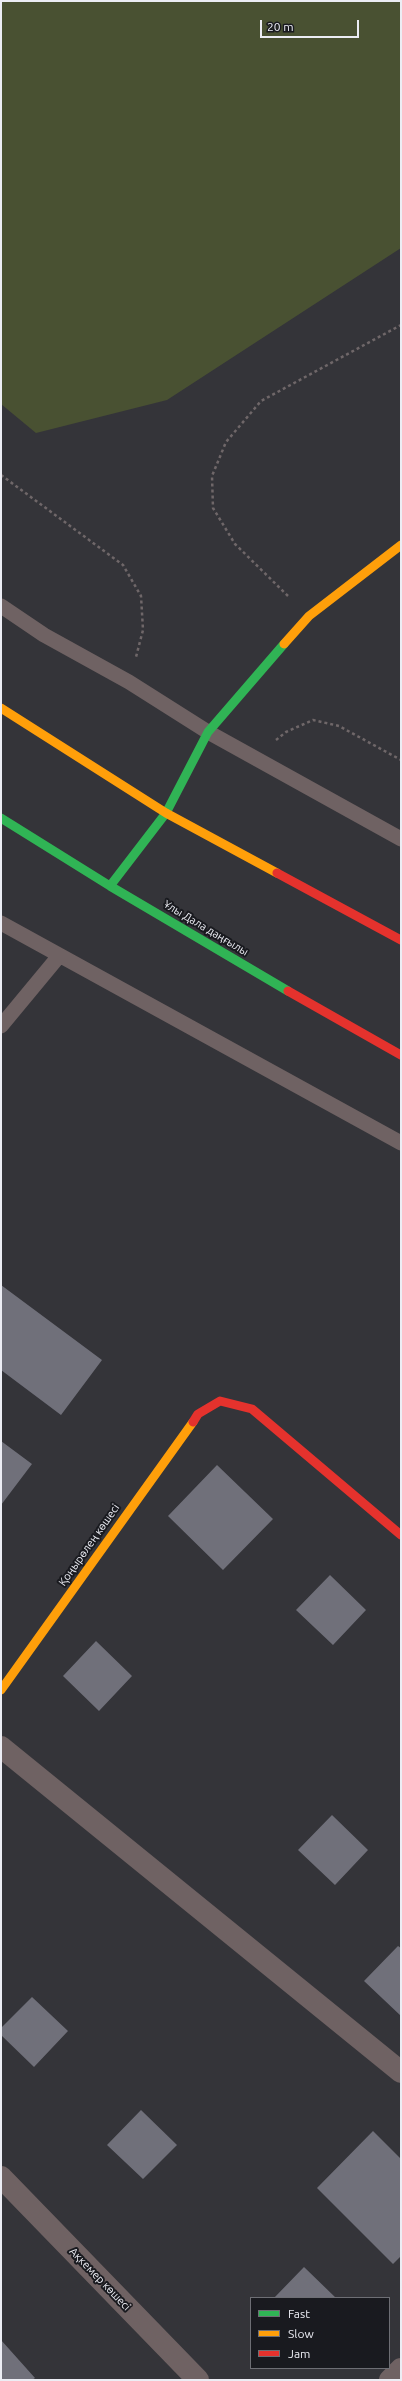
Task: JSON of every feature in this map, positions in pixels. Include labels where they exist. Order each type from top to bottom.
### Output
[{"type":"street","points":[[110,886],[166,813],[208,732],[309,616],[401,545]]},
{"type":"street","points":[[1,708],[166,813],[401,940]]},
{"type":"street","name":"Ұлы Дала даңғылы","points":[[1,818],[110,886],[365,1036],[401,1055]]},
{"type":"street","name":"Қоңырөлең көшесі","points":[[1,1690],[198,1414],[220,1402],[252,1408],[401,1535]]},
{"type":"street","points":[[1,1748],[401,2072]]},
{"type":"street","name":"Ақкемер көшесі","points":[[1,2177],[198,2380]]},
{"type":"street","points":[[390,2380],[401,2369]]},
{"type":"lane","points":[[1,606],[44,635],[129,682],[208,732],[401,839]]},
{"type":"lane","points":[[1,923],[401,1143]]},
{"type":"lane","points":[[1,1026],[60,956]]},
{"type":"path","points":[[309,616],[234,544],[214,508],[212,476],[226,442],[261,401],[401,325]]},
{"type":"path","points":[[1,475],[124,564],[141,596],[143,630],[129,682]]},
{"type":"path","points":[[256,758],[286,732],[313,720],[339,726],[401,760]]},
{"type":"green space","points":[[1,1],[401,1],[401,248],[167,400],[36,433],[1,404]]},
{"type":"building","points":[[1,1285],[102,1360],[61,1415],[1,1370]]},
{"type":"building","points":[[1,1441],[32,1464],[1,1505]]},
{"type":"building","points":[[217,1465],[273,1519],[223,1570],[168,1516]]},
{"type":"building","points":[[330,1575],[366,1610],[333,1645],[296,1610]]},
{"type":"building","points":[[96,1641],[132,1676],[99,1711],[63,1676]]},
{"type":"building","points":[[332,1815],[368,1850],[335,1885],[298,1850]]},
{"type":"building","points":[[398,1946],[401,1948],[401,2016],[364,1981]]},
{"type":"building","points":[[32,1997],[68,2031],[34,2067],[1,2035],[1,2028]]},
{"type":"building","points":[[141,2110],[177,2145],[143,2179],[107,2145]]},
{"type":"building","points":[[373,2131],[401,2159],[401,2256],[393,2264],[317,2188]]},
{"type":"building","points":[[304,2267],[335,2297],[275,2297]]},
{"type":"building","points":[[1,2340],[35,2378],[32,2380],[1,2380]]},
{"type":"traffic: fast","points":[[110,886],[166,813],[208,732],[284,644]]},
{"type":"traffic: fast","points":[[1,818],[110,886],[288,991]]},
{"type":"traffic: slow","points":[[284,644],[309,616],[401,545]]},
{"type":"traffic: slow","points":[[1,708],[166,813],[277,873]]},
{"type":"traffic: slow","points":[[1,1690],[193,1422]]},
{"type":"traffic: jam","points":[[277,873],[401,940]]},
{"type":"traffic: jam","points":[[288,991],[401,1055]]},
{"type":"traffic: jam","points":[[193,1422],[198,1414],[220,1401],[252,1409],[401,1535]]}]
